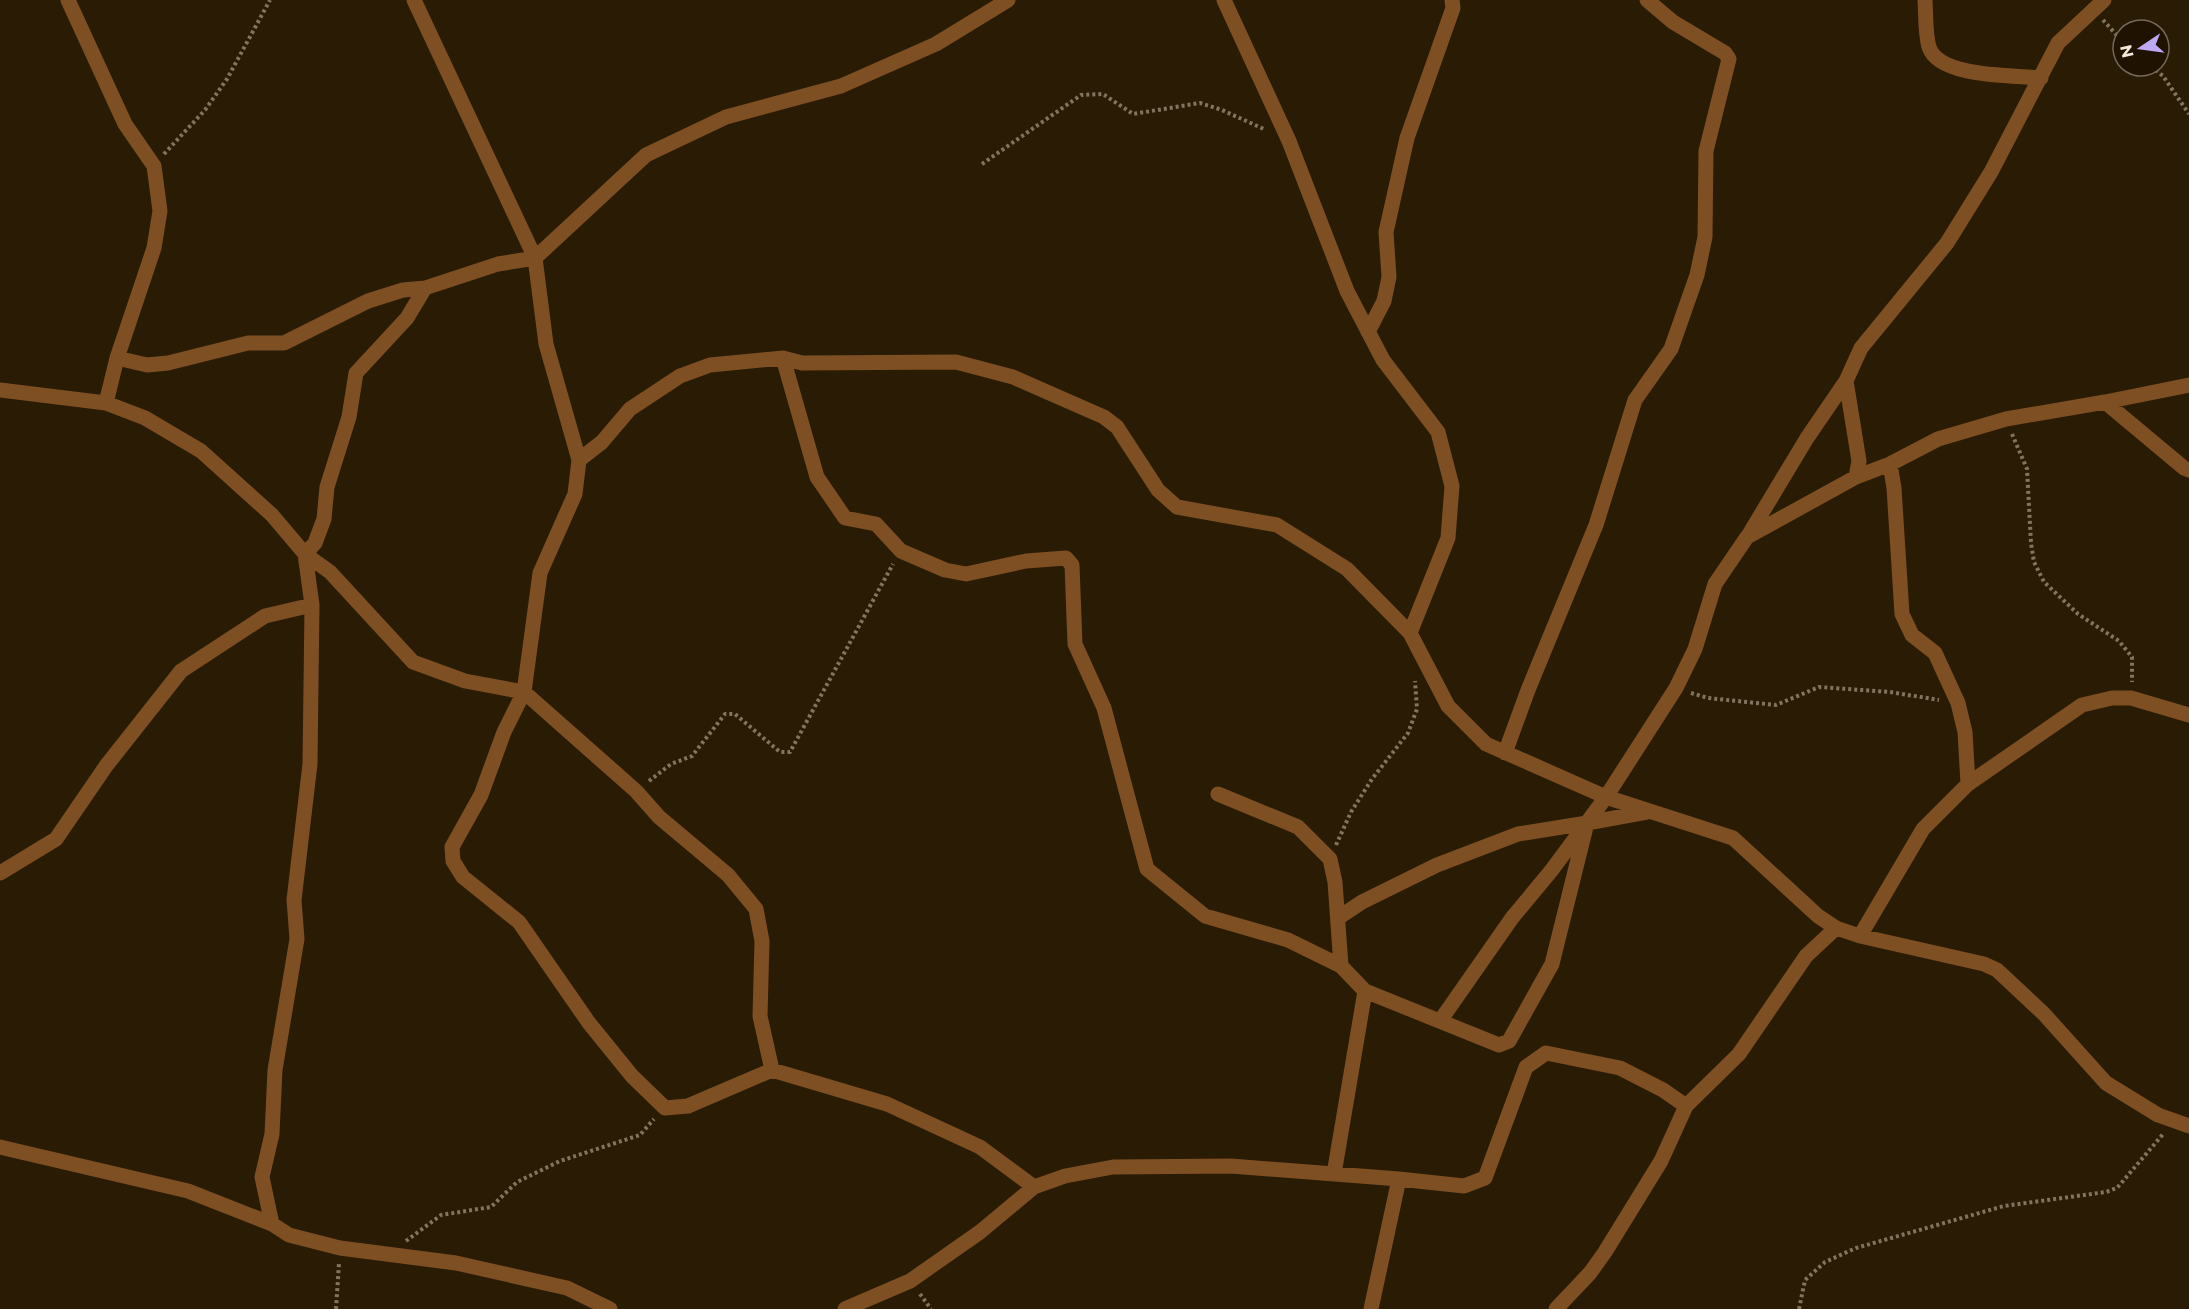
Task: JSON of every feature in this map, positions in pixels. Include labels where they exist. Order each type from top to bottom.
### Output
[{"type":"street","points":[[68,0],[125,124],[154,166],[160,211],[154,248],[117,358],[106,403]]},
{"type":"street","points":[[414,0],[535,258],[546,344],[579,460],[575,494],[540,573],[524,692],[504,732],[481,795],[452,847],[453,861],[463,877],[519,922],[589,1023],[632,1076],[665,1108],[688,1106],[772,1070],[887,1104],[980,1147],[1034,1187]]},
{"type":"street","points":[[117,358],[147,365],[248,343],[284,343],[368,301],[403,290],[424,288],[498,264],[535,258],[646,155],[726,117],[841,86],[936,44],[1008,0]]},
{"type":"street","points":[[1224,0],[1289,141],[1347,291],[1383,360],[1438,432],[1452,486],[1448,538],[1410,633]]},
{"type":"street","points":[[1368,332],[1384,301],[1389,277],[1386,232],[1407,138],[1453,8],[1452,0]]},
{"type":"street","points":[[1505,753],[1528,690],[1596,525],[1635,400],[1671,349],[1697,275],[1705,237],[1706,151],[1729,59],[1725,53],[1672,22],[1647,0]]},
{"type":"street","points":[[1925,0],[1930,48],[1940,61],[1960,71],[2041,78]]},
{"type":"street","points":[[1440,1022],[1512,918],[1551,871],[1606,797],[1676,688],[1695,649],[1715,584],[1748,537],[1807,438],[1846,381],[1861,348],[1947,243],[1991,172],[2058,43],[2096,3]]},
{"type":"street","points":[[305,554],[315,543],[324,519],[327,487],[349,417],[356,373],[407,318],[424,288]]},
{"type":"street","points":[[579,460],[602,442],[630,409],[680,376],[710,365],[783,358],[802,363],[956,362],[1013,378],[1104,417],[1117,427],[1158,490],[1177,507],[1277,525],[1347,569],[1410,633],[1449,706],[1486,744],[1606,797],[1733,838],[1818,916],[1836,928],[1860,936],[1984,964],[1997,970],[2044,1014],[2106,1083],[2158,1115],[2182,1123],[2189,1110]]},
{"type":"street","points":[[783,358],[817,477],[845,518],[876,524],[901,550],[945,570],[966,574],[1026,561],[1066,558],[1072,565],[1075,644],[1104,708],[1146,869],[1205,916],[1288,940],[1341,966],[1365,991],[1499,1045],[1509,1041],[1552,964],[1587,824]]},
{"type":"street","points":[[1846,381],[1859,461],[1856,477]]},
{"type":"street","points":[[1748,537],[1856,477],[1890,464],[1938,439],[2006,419],[2189,385]]},
{"type":"street","points":[[0,390],[106,403],[145,418],[201,451],[272,515],[305,554],[330,572],[413,662],[465,681],[524,692],[636,791],[659,817],[728,875],[756,909],[762,941],[760,1016],[772,1070]]},
{"type":"street","points":[[2105,402],[2189,470]]},
{"type":"street","points":[[1890,464],[1894,488],[1902,615],[1912,635],[1935,653],[1958,703],[1965,732],[1968,784]]},
{"type":"street","points":[[272,1224],[262,1177],[272,1134],[275,1070],[297,939],[294,900],[310,764],[312,605],[305,554]]},
{"type":"street","points":[[0,873],[56,840],[106,766],[181,671],[265,616],[312,605]]},
{"type":"street","points":[[1860,936],[1923,829],[1968,784],[2082,705],[2112,698],[2131,698],[2189,715]]},
{"type":"street","points":[[1218,794],[1298,827],[1330,859],[1335,882],[1341,966]]},
{"type":"street","points":[[1338,918],[1362,902],[1437,865],[1518,834],[1587,824],[1652,811]]},
{"type":"street","points":[[1556,1309],[1590,1273],[1605,1252],[1661,1161],[1686,1107],[1738,1054],[1806,956],[1836,928]]},
{"type":"street","points":[[1334,1174],[1365,991]]},
{"type":"street","points":[[845,1309],[910,1281],[980,1233],[1034,1187],[1065,1176],[1113,1167],[1231,1166],[1464,1186],[1485,1178],[1526,1067],[1546,1053],[1620,1068],[1663,1090],[1686,1107]]},
{"type":"street","points":[[0,1147],[188,1191],[272,1224],[289,1235],[340,1248],[456,1263],[567,1288],[610,1309]]},
{"type":"street","points":[[1371,1309],[1399,1179]]},
{"type":"path","points":[[154,166],[205,110],[270,0]]},
{"type":"path","points":[[2096,3],[2111,25]]},
{"type":"path","points":[[2164,78],[2189,114]]},
{"type":"path","points":[[982,164],[1081,95],[1103,94],[1133,114],[1200,103],[1222,110],[1289,141]]},
{"type":"path","points":[[2006,419],[2027,469],[2034,562],[2044,582],[2078,614],[2119,641],[2132,657],[2131,698]]},
{"type":"path","points":[[636,791],[671,764],[692,756],[725,714],[735,714],[780,752],[790,752],[901,550]]},
{"type":"path","points":[[1330,859],[1351,812],[1372,779],[1408,733],[1417,709],[1415,675]]},
{"type":"path","points":[[1676,688],[1708,698],[1776,705],[1819,687],[1890,692],[1958,703]]},
{"type":"path","points":[[393,1255],[409,1238],[441,1215],[491,1207],[517,1182],[560,1161],[640,1135],[665,1108]]},
{"type":"path","points":[[1799,1309],[1805,1280],[1826,1262],[1856,1248],[2004,1206],[2106,1192],[2117,1188],[2182,1123]]},
{"type":"path","points":[[336,1309],[340,1248]]}]
